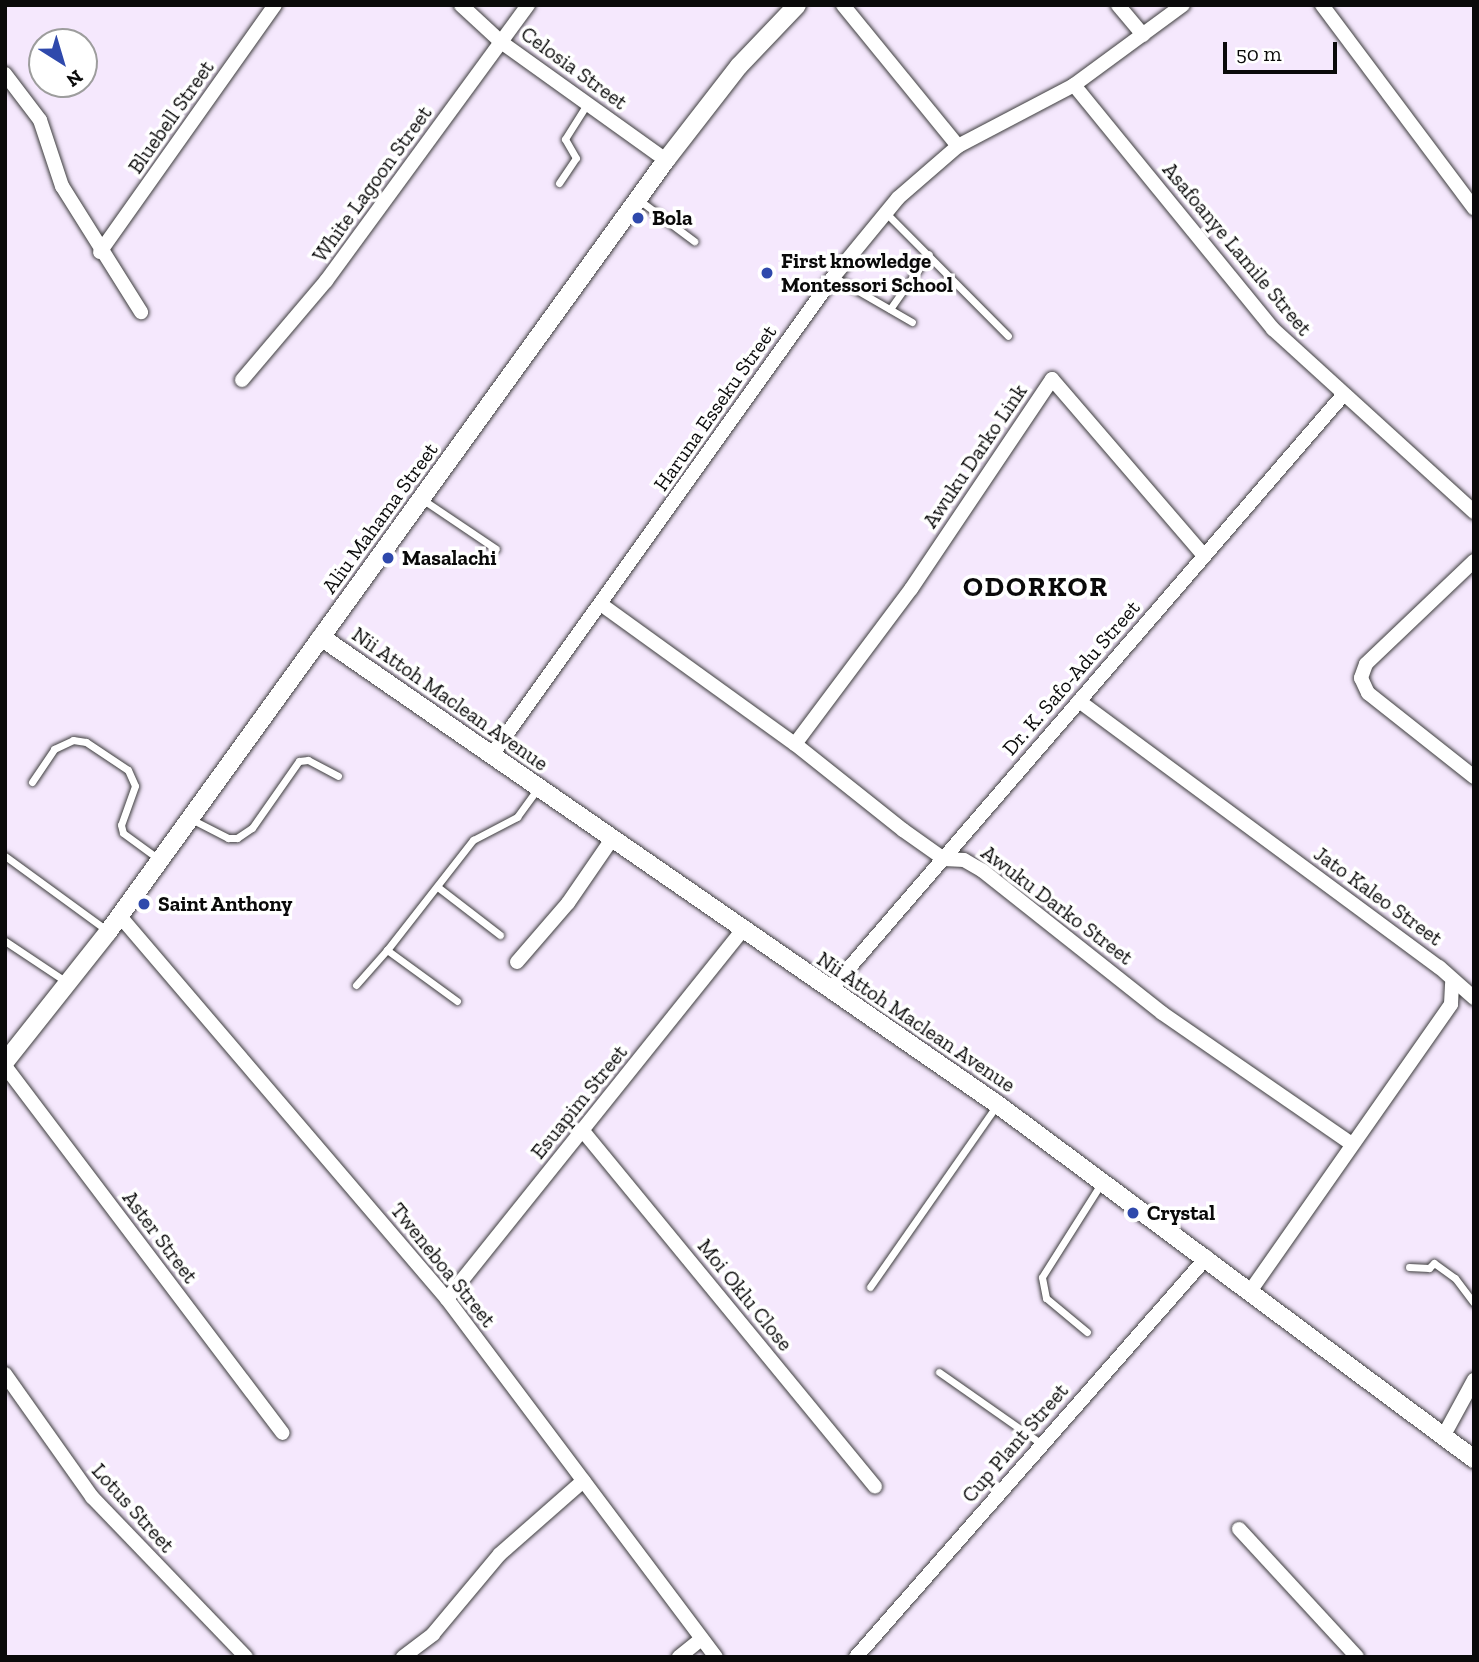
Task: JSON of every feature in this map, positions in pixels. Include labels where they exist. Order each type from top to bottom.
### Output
[{"type":"street","name":"Bluebell Street","points":[[100,252],[275,5]]},
{"type":"street","name":"Celosia Street","points":[[461,5],[501,42],[666,160]]},
{"type":"street","name":"White Lagoon Street","points":[[242,380],[326,281],[528,5]]},
{"type":"street","name":"Aliu Mahama Street","points":[[5,1064],[160,861],[666,160],[739,65],[797,5]]},
{"type":"street","points":[[843,5],[958,146]]},
{"type":"street","points":[[1118,5],[1143,35]]},
{"type":"street","name":"Haruna Esseku Street","points":[[491,756],[602,605],[834,276],[886,212],[958,146],[1074,85],[1183,5]]},
{"type":"street","points":[[1322,5],[1474,208]]},
{"type":"street","points":[[5,74],[40,120],[62,186],[100,252],[141,312]]},
{"type":"street","name":"Asafoanye Lamile Street","points":[[1074,85],[1273,329],[1474,512]]},
{"type":"street","name":"Awuku Darko Link","points":[[794,744],[911,589],[1052,379],[1204,556]]},
{"type":"street","name":"Dr. K. Safo-Adu Street","points":[[830,990],[1344,394]]},
{"type":"street","points":[[1474,561],[1366,664],[1361,678],[1368,692],[1474,777]]},
{"type":"street","name":"Awuku Darko Street","points":[[602,605],[794,744],[944,859],[964,860],[983,871],[1162,1013],[1352,1144]]},
{"type":"street","name":"Nii Attoh Maclean Avenue","points":[[321,637],[742,931],[997,1104],[1207,1257],[1474,1459]]},
{"type":"street","name":"Jato Kaleo Street","points":[[1079,701],[1438,967],[1452,982],[1474,998]]},
{"type":"street","points":[[517,962],[568,903],[612,839]]},
{"type":"street","name":"Tweneboa Street","points":[[119,915],[447,1299],[716,1657]]},
{"type":"street","name":"Esuapim Street","points":[[447,1299],[742,931]]},
{"type":"street","points":[[1251,1290],[1451,1004],[1452,982]]},
{"type":"street","name":"Aster Street","points":[[5,1064],[283,1433]]},
{"type":"street","name":"Moi Oklu Close","points":[[583,1131],[875,1487]]},
{"type":"street","name":"Cup Plant Street","points":[[856,1657],[1207,1257]]},
{"type":"street","name":"Lotus Street","points":[[5,1374],[92,1497],[246,1657]]},
{"type":"street","points":[[1444,1435],[1474,1380]]},
{"type":"street","points":[[403,1657],[433,1634],[500,1554],[583,1481]]},
{"type":"street","points":[[1239,1529],[1357,1657]]},
{"type":"street","points":[[679,1657],[701,1639]]},
{"type":"lane","points":[[559,183],[576,158],[565,139],[587,104]]},
{"type":"lane","points":[[638,200],[694,242]]},
{"type":"lane","points":[[886,212],[1008,336]]},
{"type":"lane","points":[[890,309],[929,254]]},
{"type":"lane","points":[[834,276],[912,322]]},
{"type":"lane","points":[[422,499],[496,549]]},
{"type":"lane","points":[[32,782],[54,749],[64,743],[86,742],[110,756],[134,781],[123,833],[160,861]]},
{"type":"lane","points":[[191,818],[228,838],[237,838],[252,828],[299,761],[308,760],[338,776]]},
{"type":"lane","points":[[356,985],[439,888],[473,840],[517,817],[539,787]]},
{"type":"lane","points":[[5,856],[108,932]]},
{"type":"lane","points":[[439,888],[500,934]]},
{"type":"lane","points":[[5,941],[68,983]]},
{"type":"lane","points":[[387,950],[457,1001]]},
{"type":"lane","points":[[870,1287],[997,1104]]},
{"type":"lane","points":[[1087,1332],[1046,1298],[1042,1277],[1103,1181]]},
{"type":"lane","points":[[1409,1266],[1429,1268],[1434,1263],[1455,1278],[1474,1303]]},
{"type":"lane","points":[[939,1372],[1042,1444]]},
{"type":"place","name":"Bola","points":[[638,218]]},
{"type":"place","name":"First knowledge Montessori School","points":[[767,273]]},
{"type":"place","name":"Masalachi","points":[[388,558]]},
{"type":"place","name":"Saint Anthony","points":[[144,904]]},
{"type":"place","name":"Crystal","points":[[1133,1213]]},
{"type":"district","name":"ODORKOR","points":[[1036,587]]}]
